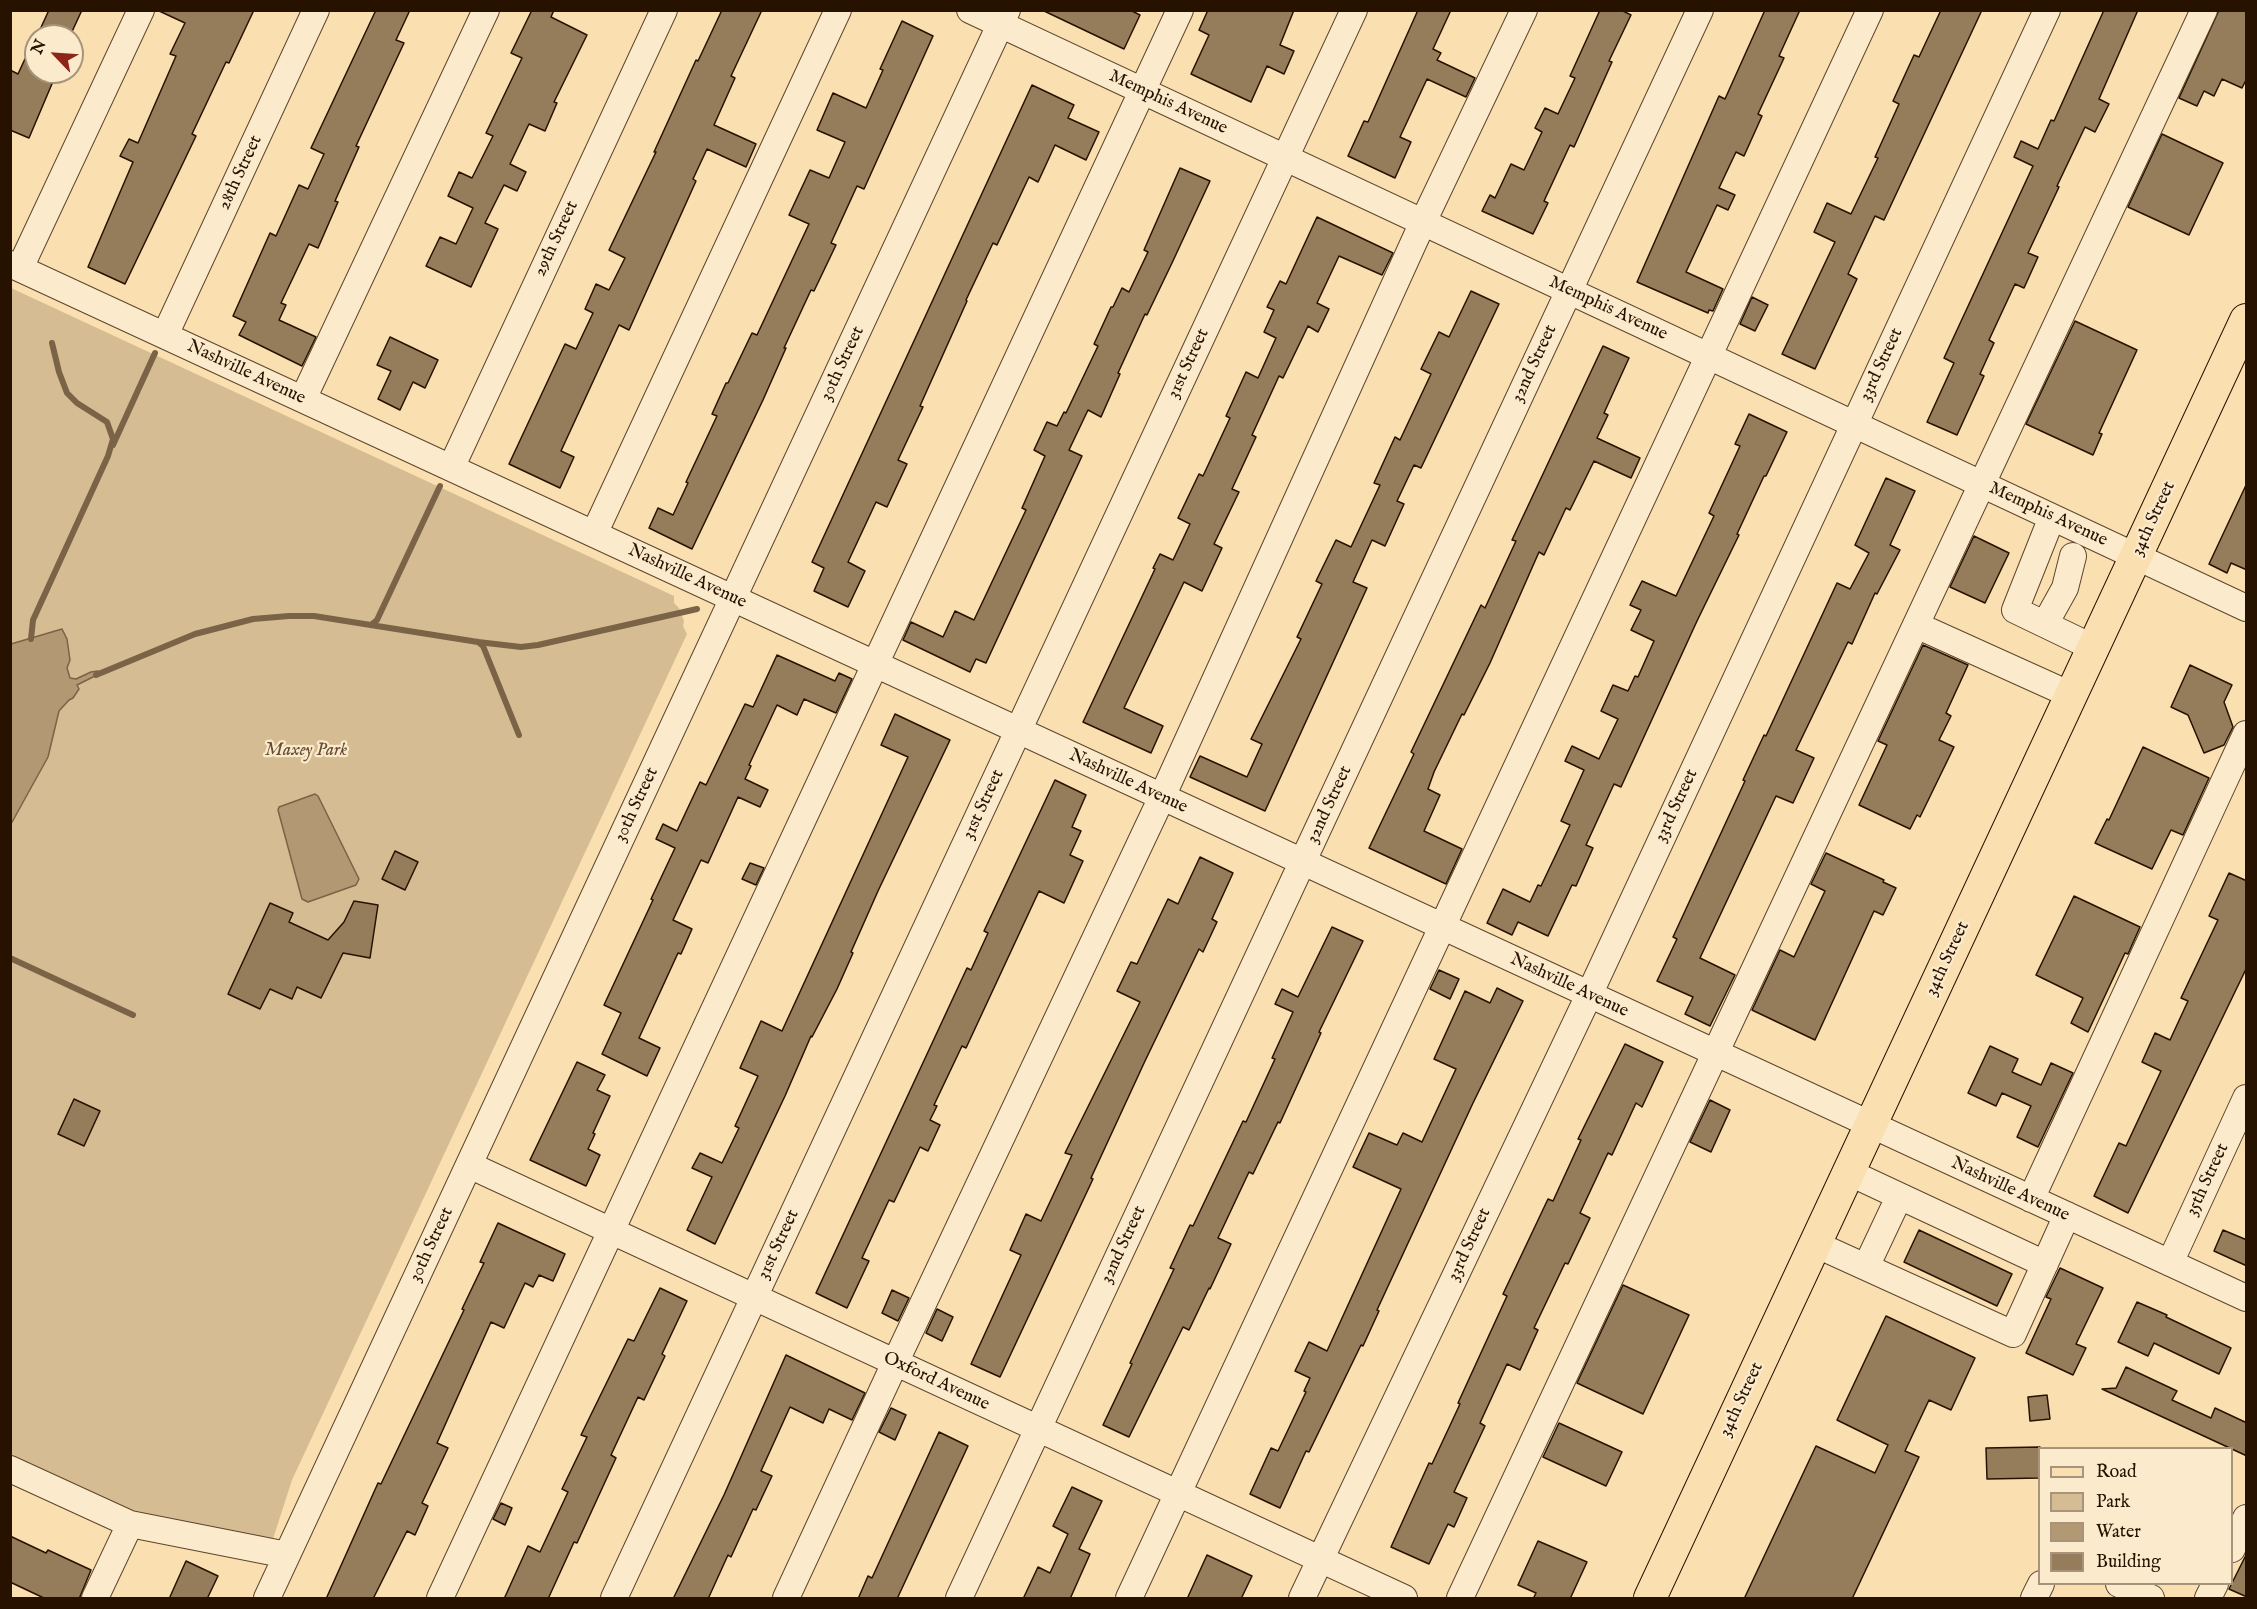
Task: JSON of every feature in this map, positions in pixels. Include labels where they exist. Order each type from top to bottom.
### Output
[{"type":"main road","name":"34th Street","points":[[1650,1599],[2247,320]]},
{"type":"street","points":[[15,266],[141,10]]},
{"type":"street","name":"28th Street","points":[[165,335],[316,10]]},
{"type":"street","points":[[303,399],[486,10]]},
{"type":"street","name":"29th Street","points":[[451,468],[664,10]]},
{"type":"street","points":[[594,534],[838,10]]},
{"type":"street","name":"Memphis Avenue","points":[[970,10],[1004,18],[1143,91],[2247,608]]},
{"type":"street","points":[[440,1599],[1180,10]]},
{"type":"street","name":"31st Street","points":[[614,1599],[1354,10]]},
{"type":"street","points":[[786,1599],[1162,797],[1423,222],[1524,10]]},
{"type":"street","name":"32nd Street","points":[[959,1599],[1700,10]]},
{"type":"street","points":[[1129,1599],[1870,10]]},
{"type":"street","name":"33rd Street","points":[[1302,1599],[1589,995],[2047,10]]},
{"type":"street","points":[[1460,1599],[2204,10]]},
{"type":"street","name":"30th Street","points":[[267,1599],[1004,18]]},
{"type":"street","name":"Nashville Avenue","points":[[15,266],[2247,1298]]},
{"type":"street","points":[[2052,517],[2015,610],[2094,648]]},
{"type":"street","points":[[2045,624],[2065,588],[2073,556],[2087,533]]},
{"type":"street","points":[[2041,542],[2073,556]]},
{"type":"street","points":[[1916,625],[2071,695]]},
{"type":"street","points":[[2031,1199],[2247,734]]},
{"type":"street","name":"35th Street","points":[[2170,1263],[2247,1098]]},
{"type":"street","name":"Oxford Avenue","points":[[469,1165],[1404,1599]]},
{"type":"street","points":[[1848,1172],[2045,1263]]},
{"type":"street","points":[[1866,1268],[1899,1197]]},
{"type":"street","points":[[1815,1244],[2013,1334],[2067,1215]]},
{"type":"street","points":[[10,1469],[130,1524],[287,1555]]},
{"type":"street","points":[[2233,1547],[2247,1518]]},
{"type":"street","points":[[95,1599],[130,1524]]},
{"type":"street","points":[[2034,1599],[2041,1585]]},
{"type":"street","points":[[2121,1585],[2151,1599]]},
{"type":"street","points":[[2208,1599],[2215,1585]]},
{"type":"green space","name":"Maxey Park","points":[[11,288],[674,596],[674,603],[679,608],[687,634],[292,1480],[272,1542],[135,1520],[11,1464]]},
{"type":"water","points":[[62,629],[67,639],[70,660],[67,668],[70,678],[76,679],[98,671],[93,677],[77,685],[79,689],[73,698],[59,711],[48,757],[11,824],[11,644]]},
{"type":"water","points":[[315,794],[359,879],[356,885],[308,902],[302,899],[278,810],[279,807]]},
{"type":"building","points":[[49,10],[82,10],[76,24],[43,24]]},
{"type":"building","points":[[157,10],[254,10],[192,134],[196,136],[125,284],[88,267],[133,162],[120,156],[129,139],[138,143],[176,56],[170,54],[185,23]]},
{"type":"building","points":[[376,10],[410,10],[396,40],[404,43],[356,146],[359,147],[335,201],[338,202],[318,248],[309,244],[281,303],[286,305],[279,320],[316,337],[302,366],[239,335],[246,322],[233,316],[270,233],[276,236],[299,185],[308,189],[324,154],[311,148]]},
{"type":"building","points":[[532,10],[554,10],[551,17],[587,35],[554,102],[557,103],[545,131],[529,124],[510,164],[526,172],[517,191],[504,185],[485,223],[498,229],[471,287],[426,266],[440,237],[456,244],[473,208],[448,196],[459,172],[472,178],[493,136],[486,133],[522,58],[511,53]]},
{"type":"building","points":[[722,10],[762,10],[731,76],[735,78],[714,125],[756,144],[746,167],[707,149],[693,179],[696,181],[629,330],[619,325],[561,451],[574,457],[560,488],[509,464],[565,344],[576,349],[593,313],[585,309],[596,284],[609,290],[625,258],[609,250],[656,152],[654,152],[696,60],[698,61]]},
{"type":"building","points":[[1042,10],[1130,10],[1140,15],[1124,49]]},
{"type":"building","points":[[1208,10],[1294,10],[1280,45],[1294,51],[1284,74],[1267,66],[1251,102],[1191,74],[1209,35],[1199,30]]},
{"type":"building","points":[[1418,10],[1451,10],[1433,49],[1441,53],[1437,60],[1475,78],[1466,97],[1427,79],[1400,137],[1411,142],[1395,178],[1348,156],[1364,121],[1368,122]]},
{"type":"building","points":[[1600,10],[1621,10],[1631,15],[1609,61],[1612,62],[1574,147],[1570,145],[1544,201],[1548,203],[1533,234],[1482,211],[1490,195],[1495,198],[1511,164],[1524,170],[1542,132],[1535,128],[1545,108],[1558,114],[1575,78],[1570,76]]},
{"type":"building","points":[[1765,10],[1800,10],[1779,56],[1784,58],[1758,114],[1762,116],[1744,156],[1736,152],[1719,188],[1735,195],[1728,210],[1717,205],[1686,272],[1723,289],[1713,311],[1709,310],[1708,313],[1637,282],[1719,96],[1725,99]]},
{"type":"building","points":[[1941,10],[1982,10],[1884,220],[1875,216],[1848,274],[1857,279],[1815,369],[1782,354],[1835,242],[1814,232],[1827,203],[1851,214],[1878,158],[1875,157],[1899,104],[1893,101],[1914,55],[1919,57]]},
{"type":"building","points":[[2104,10],[2138,10],[2099,99],[2109,104],[2095,132],[2085,127],[2057,186],[2059,187],[2028,253],[2038,257],[2024,288],[2015,284],[1989,340],[1994,343],[1980,374],[1984,376],[1957,435],[1927,422],[1954,363],[1944,358],[2033,166],[2014,157],[2021,141],[2038,149],[2051,120],[2054,121]]},
{"type":"building","points":[[2219,10],[2247,10],[2247,78],[2242,88],[2222,79],[2214,96],[2204,91],[2197,106],[2179,98]]},
{"type":"building","points":[[902,21],[933,36],[864,189],[857,186],[831,243],[836,245],[814,291],[811,290],[763,400],[692,549],[649,528],[658,508],[673,515],[717,416],[712,414],[726,383],[752,333],[757,335],[809,224],[789,215],[810,170],[829,178],[845,142],[817,130],[833,93],[866,108],[883,70],[880,69]]},
{"type":"building","points":[[24,61],[24,84],[52,84],[29,138],[10,130],[10,70],[18,74]]},
{"type":"building","points":[[1032,85],[1074,105],[1068,118],[1099,132],[1086,160],[1055,145],[1038,182],[1029,177],[997,245],[993,243],[966,300],[920,406],[923,407],[898,460],[907,464],[887,507],[876,502],[848,562],[865,571],[848,607],[814,591],[824,568],[812,562]]},
{"type":"building","points":[[2162,134],[2223,163],[2189,235],[2128,207]]},
{"type":"building","points":[[1180,168],[1210,181],[1147,315],[1145,314],[1101,417],[1088,410],[1069,450],[1082,456],[986,663],[976,659],[970,672],[903,640],[911,622],[943,637],[955,611],[974,620],[1026,510],[1022,508],[1045,456],[1034,450],[1047,422],[1057,426],[1064,412],[1066,413],[1098,346],[1094,344],[1111,307],[1122,288],[1129,292],[1148,252],[1144,250]]},
{"type":"building","points":[[1317,217],[1393,253],[1382,275],[1339,256],[1317,303],[1329,309],[1318,332],[1308,326],[1283,378],[1279,376],[1252,435],[1256,437],[1232,489],[1239,492],[1214,544],[1222,548],[1202,591],[1184,582],[1124,708],[1163,726],[1151,753],[1083,722],[1160,554],[1173,560],[1190,524],[1178,518],[1199,474],[1203,476],[1230,418],[1226,416],[1246,372],[1258,378],[1276,338],[1264,332],[1274,310],[1267,307],[1280,281],[1286,284]]},
{"type":"building","points":[[1471,291],[1499,304],[1421,468],[1414,465],[1397,501],[1404,504],[1385,546],[1372,540],[1353,582],[1367,588],[1265,811],[1190,777],[1200,756],[1247,777],[1262,744],[1251,739],[1301,639],[1297,637],[1322,584],[1316,581],[1336,540],[1351,547],[1380,485],[1374,483],[1395,437],[1400,440],[1431,374],[1421,369],[1439,332],[1449,337]]},
{"type":"building","points":[[1752,297],[1768,305],[1755,331],[1740,324]]},
{"type":"building","points":[[2075,321],[2137,350],[2099,433],[2102,434],[2093,455],[2026,424]]},
{"type":"building","points":[[390,337],[438,360],[425,388],[413,382],[400,410],[378,399],[391,371],[377,365]]},
{"type":"building","points":[[1603,346],[1629,358],[1604,413],[1608,415],[1597,438],[1640,458],[1631,478],[1594,461],[1570,510],[1566,508],[1544,555],[1539,552],[1490,663],[1434,772],[1428,789],[1440,795],[1424,831],[1462,849],[1446,884],[1369,848],[1414,754],[1411,752],[1481,605],[1485,608],[1516,541],[1512,540]]},
{"type":"building","points":[[1749,414],[1787,432],[1764,476],[1737,534],[1739,535],[1621,787],[1614,784],[1586,845],[1593,848],[1576,886],[1572,885],[1548,936],[1518,922],[1512,935],[1487,923],[1503,889],[1530,902],[1538,885],[1541,886],[1570,825],[1561,821],[1584,770],[1565,761],[1572,746],[1599,759],[1618,719],[1601,711],[1613,685],[1628,691],[1635,676],[1638,677],[1654,641],[1631,630],[1641,610],[1630,605],[1642,581],[1676,596],[1714,516],[1709,513],[1740,446],[1735,444]]},
{"type":"building","points":[[1886,478],[1915,491],[1890,545],[1900,550],[1877,594],[1875,593],[1852,644],[1848,642],[1796,750],[1814,758],[1793,803],[1776,796],[1700,958],[1735,975],[1710,1026],[1685,1014],[1693,997],[1657,981],[1677,939],[1673,937],[1745,781],[1743,780],[1764,735],[1766,736],[1837,583],[1850,589],[1869,553],[1855,545]]},
{"type":"building","points":[[2247,483],[2247,570],[2231,563],[2227,573],[2209,564]]},
{"type":"building","points":[[1974,536],[2009,553],[1985,603],[1950,587]]},
{"type":"building","points":[[1923,645],[1968,665],[1946,713],[1951,716],[1939,740],[1954,747],[1920,817],[1917,815],[1910,829],[1859,805],[1887,745],[1878,741]]},
{"type":"building","points":[[777,655],[835,681],[839,673],[852,679],[836,713],[804,699],[797,715],[777,705],[749,765],[751,766],[745,779],[768,790],[760,807],[738,797],[708,863],[701,860],[673,920],[692,929],[681,954],[678,953],[639,1038],[660,1048],[647,1076],[602,1054],[621,1013],[604,1005],[675,848],[656,839],[663,824],[677,831],[700,782],[706,785],[745,704],[753,707]]},
{"type":"building","points":[[2190,665],[2232,685],[2224,702],[2233,727],[2224,745],[2204,753],[2188,715],[2171,707]]},
{"type":"building","points":[[895,714],[950,740],[878,891],[837,989],[811,1036],[715,1244],[687,1230],[712,1177],[692,1168],[700,1153],[722,1163],[739,1128],[735,1126],[758,1076],[740,1068],[761,1021],[782,1031],[908,757],[881,745]]},
{"type":"building","points":[[2143,747],[2209,778],[2183,835],[2171,830],[2152,869],[2095,843],[2107,819],[2109,820]]},
{"type":"building","points":[[1055,780],[1086,795],[1072,827],[1081,831],[1070,855],[1083,861],[1064,903],[1039,891],[966,1048],[962,1046],[934,1105],[937,1106],[930,1120],[940,1125],[928,1151],[920,1147],[894,1202],[889,1200],[862,1258],[869,1261],[847,1308],[816,1293],[967,968],[971,970],[988,933],[984,931]]},
{"type":"building","points":[[395,851],[418,862],[405,890],[382,879]]},
{"type":"building","points":[[1826,853],[1896,888],[1883,915],[1874,911],[1815,1040],[1752,1010],[1780,950],[1794,957],[1825,891],[1811,884]]},
{"type":"building","points":[[1200,857],[1233,873],[1212,919],[1217,922],[1203,952],[1199,949],[1145,1061],[1091,1178],[1093,1179],[1000,1377],[971,1364],[1021,1255],[1010,1250],[1026,1214],[1041,1221],[1072,1155],[1065,1153],[1140,1002],[1117,991],[1131,962],[1137,964],[1168,899],[1178,904]]},
{"type":"building","points":[[750,863],[764,868],[756,885],[742,879]]},
{"type":"building","points":[[2229,873],[2247,881],[2247,967],[2128,1213],[2094,1196],[2119,1143],[2126,1146],[2161,1071],[2142,1062],[2155,1033],[2170,1040],[2188,1001],[2181,998],[2218,920],[2209,916]]},
{"type":"building","points":[[2074,896],[2140,927],[2128,954],[2125,953],[2088,1032],[2071,1023],[2083,998],[2036,975]]},
{"type":"building","points":[[354,901],[378,905],[370,958],[343,953],[321,998],[297,987],[292,999],[270,989],[260,1009],[228,994],[270,903],[293,913],[289,922],[328,940],[344,922]]},
{"type":"building","points":[[1332,927],[1363,941],[1319,1032],[1321,1033],[1280,1123],[1278,1122],[1253,1174],[1249,1172],[1218,1238],[1231,1244],[1210,1289],[1189,1330],[1183,1327],[1129,1437],[1103,1425],[1174,1269],[1170,1268],[1190,1225],[1193,1226],[1275,1059],[1272,1058],[1293,1012],[1275,1004],[1282,989],[1298,997]]},
{"type":"building","points":[[1439,970],[1459,979],[1450,999],[1430,989]]},
{"type":"building","points":[[1497,988],[1523,1001],[1377,1310],[1379,1311],[1363,1346],[1361,1345],[1309,1452],[1306,1451],[1280,1508],[1250,1494],[1271,1448],[1278,1451],[1306,1392],[1304,1391],[1310,1378],[1295,1371],[1309,1342],[1327,1351],[1401,1189],[1353,1167],[1369,1133],[1397,1145],[1403,1133],[1422,1142],[1456,1069],[1434,1059],[1465,991],[1490,1003]]},
{"type":"building","points":[[1625,1044],[1663,1062],[1642,1107],[1636,1103],[1612,1155],[1608,1153],[1580,1213],[1590,1218],[1568,1264],[1565,1263],[1534,1328],[1538,1330],[1520,1370],[1507,1364],[1480,1423],[1485,1426],[1454,1492],[1467,1498],[1454,1527],[1448,1524],[1429,1564],[1391,1547],[1429,1463],[1432,1464],[1460,1404],[1458,1403],[1507,1296],[1503,1294],[1548,1199],[1553,1201],[1581,1140],[1578,1139]]},
{"type":"building","points":[[1990,1046],[2018,1059],[2012,1072],[2041,1085],[2051,1063],[2073,1073],[2038,1147],[2017,1137],[2031,1106],[2002,1093],[1996,1106],[1968,1093]]},
{"type":"building","points":[[577,1062],[605,1075],[597,1090],[610,1096],[588,1149],[600,1155],[586,1186],[530,1160]]},
{"type":"building","points":[[74,1099],[100,1111],[84,1146],[58,1134]]},
{"type":"building","points":[[1710,1100],[1730,1110],[1711,1152],[1690,1142]]},
{"type":"building","points":[[498,1223],[565,1254],[553,1281],[539,1275],[533,1287],[525,1283],[504,1328],[491,1322],[437,1443],[448,1448],[422,1503],[428,1506],[415,1535],[407,1531],[373,1599],[326,1599],[378,1483],[381,1484],[464,1310],[462,1309],[484,1263],[480,1262]]},
{"type":"building","points":[[1919,1230],[2012,1274],[1997,1306],[1904,1262]]},
{"type":"building","points":[[2223,1230],[2247,1240],[2247,1266],[2214,1251]]},
{"type":"building","points":[[2060,1268],[2103,1288],[2076,1344],[2086,1348],[2073,1375],[2026,1353],[2051,1299],[2046,1297]]},
{"type":"building","points":[[1623,1285],[1689,1315],[1643,1414],[1577,1383]]},
{"type":"building","points":[[660,1288],[687,1301],[662,1354],[665,1356],[644,1400],[638,1397],[611,1455],[616,1458],[577,1543],[574,1542],[548,1599],[504,1599],[528,1546],[540,1552],[568,1492],[562,1489],[587,1437],[581,1435],[628,1339],[634,1341]]},
{"type":"building","points":[[892,1290],[909,1298],[898,1321],[882,1313]]},
{"type":"building","points":[[2137,1302],[2231,1348],[2219,1374],[2154,1343],[2148,1356],[2118,1342]]},
{"type":"building","points":[[937,1309],[953,1317],[942,1341],[926,1333]]},
{"type":"building","points":[[1886,1316],[1975,1358],[1951,1410],[1929,1400],[1905,1451],[1919,1457],[1852,1599],[1744,1599],[1816,1446],[1875,1473],[1888,1445],[1837,1420]]},
{"type":"building","points":[[786,1355],[865,1393],[852,1420],[829,1409],[823,1423],[790,1407],[761,1471],[772,1476],[756,1510],[753,1509],[731,1557],[728,1555],[708,1599],[673,1599],[724,1495]]},
{"type":"building","points":[[2126,1367],[2177,1391],[2172,1400],[2211,1418],[2215,1408],[2247,1423],[2247,1456],[2233,1450],[2233,1447],[2228,1447],[2102,1389],[2116,1388]]},
{"type":"building","points":[[2047,1395],[2050,1419],[2030,1421],[2028,1397]]},
{"type":"building","points":[[891,1408],[906,1415],[895,1440],[879,1432]]},
{"type":"building","points":[[1559,1423],[1622,1452],[1606,1486],[1543,1457]]},
{"type":"building","points":[[939,1432],[968,1446],[897,1599],[858,1599],[868,1576],[872,1578]]},
{"type":"building","points":[[2038,1447],[2038,1478],[1987,1479],[1986,1448]]},
{"type":"building","points":[[1072,1487],[1102,1501],[1079,1549],[1090,1554],[1070,1599],[1023,1599],[1038,1567],[1050,1573],[1068,1534],[1053,1526]]},
{"type":"building","points":[[501,1503],[512,1508],[505,1525],[493,1519]]},
{"type":"building","points":[[10,1536],[91,1570],[79,1599],[46,1599],[10,1582]]},
{"type":"building","points":[[1538,1541],[1587,1562],[1570,1599],[1533,1599],[1536,1593],[1518,1585]]},
{"type":"building","points":[[2247,1553],[2247,1597],[2229,1589]]},
{"type":"building","points":[[1207,1555],[1252,1576],[1241,1599],[1187,1599]]},
{"type":"building","points":[[186,1561],[218,1576],[207,1599],[169,1599]]},
{"type":"waterway","points":[[31,639],[33,620],[108,456],[113,439],[107,422],[77,403],[67,393],[52,343]]},
{"type":"waterway","points":[[113,445],[155,353]]},
{"type":"waterway","points":[[371,625],[377,620],[440,486]]},
{"type":"waterway","points":[[96,675],[195,634],[253,619],[314,616],[521,647],[697,609]]},
{"type":"waterway","points":[[478,642],[483,646],[519,735]]},
{"type":"waterway","points":[[10,958],[133,1015]]}]
